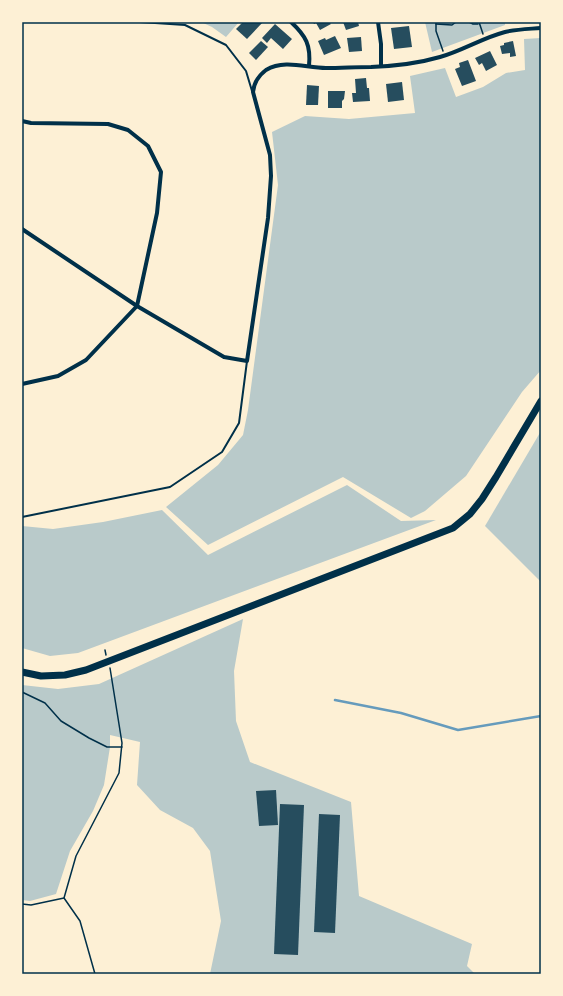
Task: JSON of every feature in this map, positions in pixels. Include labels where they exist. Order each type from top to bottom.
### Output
[{"type":"highway","points":[[22,672],[41,676],[64,675],[86,670],[453,528],[470,514],[482,499],[541,401]]},
{"type":"street","points":[[291,22],[300,30],[308,43],[310,56],[308,66]]},
{"type":"street","points":[[378,22],[382,66]]},
{"type":"street","points":[[22,229],[136,306],[224,357],[247,361],[268,218],[271,176],[270,156],[253,92],[257,78],[271,67],[290,64],[324,68],[405,65],[444,56],[505,32],[541,28]]},
{"type":"street","points":[[22,122],[108,124],[128,130],[148,146],[161,172],[157,213],[136,306],[86,360],[58,376],[22,384]]},
{"type":"lane","points":[[140,22],[185,25],[226,44],[246,71],[253,92]]},
{"type":"lane","points":[[22,517],[170,487],[222,452],[239,422],[247,361]]},
{"type":"path","points":[[444,56],[436,31],[436,23],[452,25],[456,22]]},
{"type":"path","points":[[469,22],[473,24],[479,23],[485,39]]},
{"type":"path","points":[[64,898],[76,856],[119,773],[122,743],[105,650]]},
{"type":"path","points":[[22,692],[45,703],[61,721],[89,738],[107,747],[122,747]]},
{"type":"path","points":[[22,904],[31,905],[64,898]]},
{"type":"path","points":[[64,898],[80,921],[96,974]]},
{"type":"shaded area","points":[[201,22],[239,22],[226,37],[212,27]]},
{"type":"shaded area","points":[[425,22],[505,22],[505,25],[432,52]]},
{"type":"shaded area","points":[[541,38],[541,370],[522,392],[466,476],[425,511],[411,518],[343,477],[208,545],[166,507],[218,465],[243,435],[248,410],[278,185],[272,132],[305,116],[349,119],[415,113],[410,76],[445,68],[456,97],[483,87],[506,73],[525,70],[524,39]]},
{"type":"shaded area","points":[[541,431],[541,582],[485,526]]},
{"type":"shaded area","points":[[347,485],[401,521],[436,520],[78,653],[50,656],[22,648],[22,526],[53,529],[103,522],[162,510],[208,555]]},
{"type":"shaded area","points":[[243,619],[234,671],[236,721],[250,762],[351,802],[359,896],[472,944],[467,966],[475,974],[210,974],[221,921],[210,851],[193,828],[160,810],[137,785],[140,742],[110,735],[110,747],[104,785],[93,811],[70,851],[56,894],[30,901],[22,900],[22,685],[58,689],[99,684]]},
{"type":"building","points":[[243,22],[263,22],[247,39],[236,29]]},
{"type":"building","points":[[313,22],[329,22],[331,24],[320,30],[316,23],[314,24]]},
{"type":"building","points":[[343,22],[358,22],[359,26],[346,30]]},
{"type":"building","points":[[275,24],[292,39],[283,49],[271,38],[267,43],[262,38]]},
{"type":"building","points":[[409,26],[412,47],[394,49],[391,28]]},
{"type":"building","points":[[335,36],[341,48],[324,55],[318,41],[325,38],[326,40]]},
{"type":"building","points":[[361,37],[362,51],[349,52],[347,38]]},
{"type":"building","points":[[261,41],[268,47],[256,60],[249,53]]},
{"type":"building","points":[[513,41],[516,56],[510,57],[510,53],[502,54],[500,46],[504,45],[504,43]]},
{"type":"building","points":[[490,51],[497,65],[486,71],[482,63],[479,65],[475,58]]},
{"type":"building","points":[[468,60],[476,81],[462,86],[455,69],[460,67],[459,63]]},
{"type":"building","points":[[366,78],[367,88],[369,88],[370,101],[353,102],[352,93],[356,93],[355,79]]},
{"type":"building","points":[[402,82],[404,100],[388,102],[386,84]]},
{"type":"building","points":[[307,85],[319,86],[318,105],[306,105]]},
{"type":"building","points":[[328,91],[345,91],[344,99],[342,101],[342,108],[328,108]]},
{"type":"building","points":[[276,790],[278,825],[259,826],[256,791]]},
{"type":"building","points":[[280,804],[304,805],[298,955],[274,954]]},
{"type":"building","points":[[319,814],[340,815],[335,933],[314,932]]},
{"type":"waterway","points":[[335,700],[401,713],[458,730],[541,716]]}]
